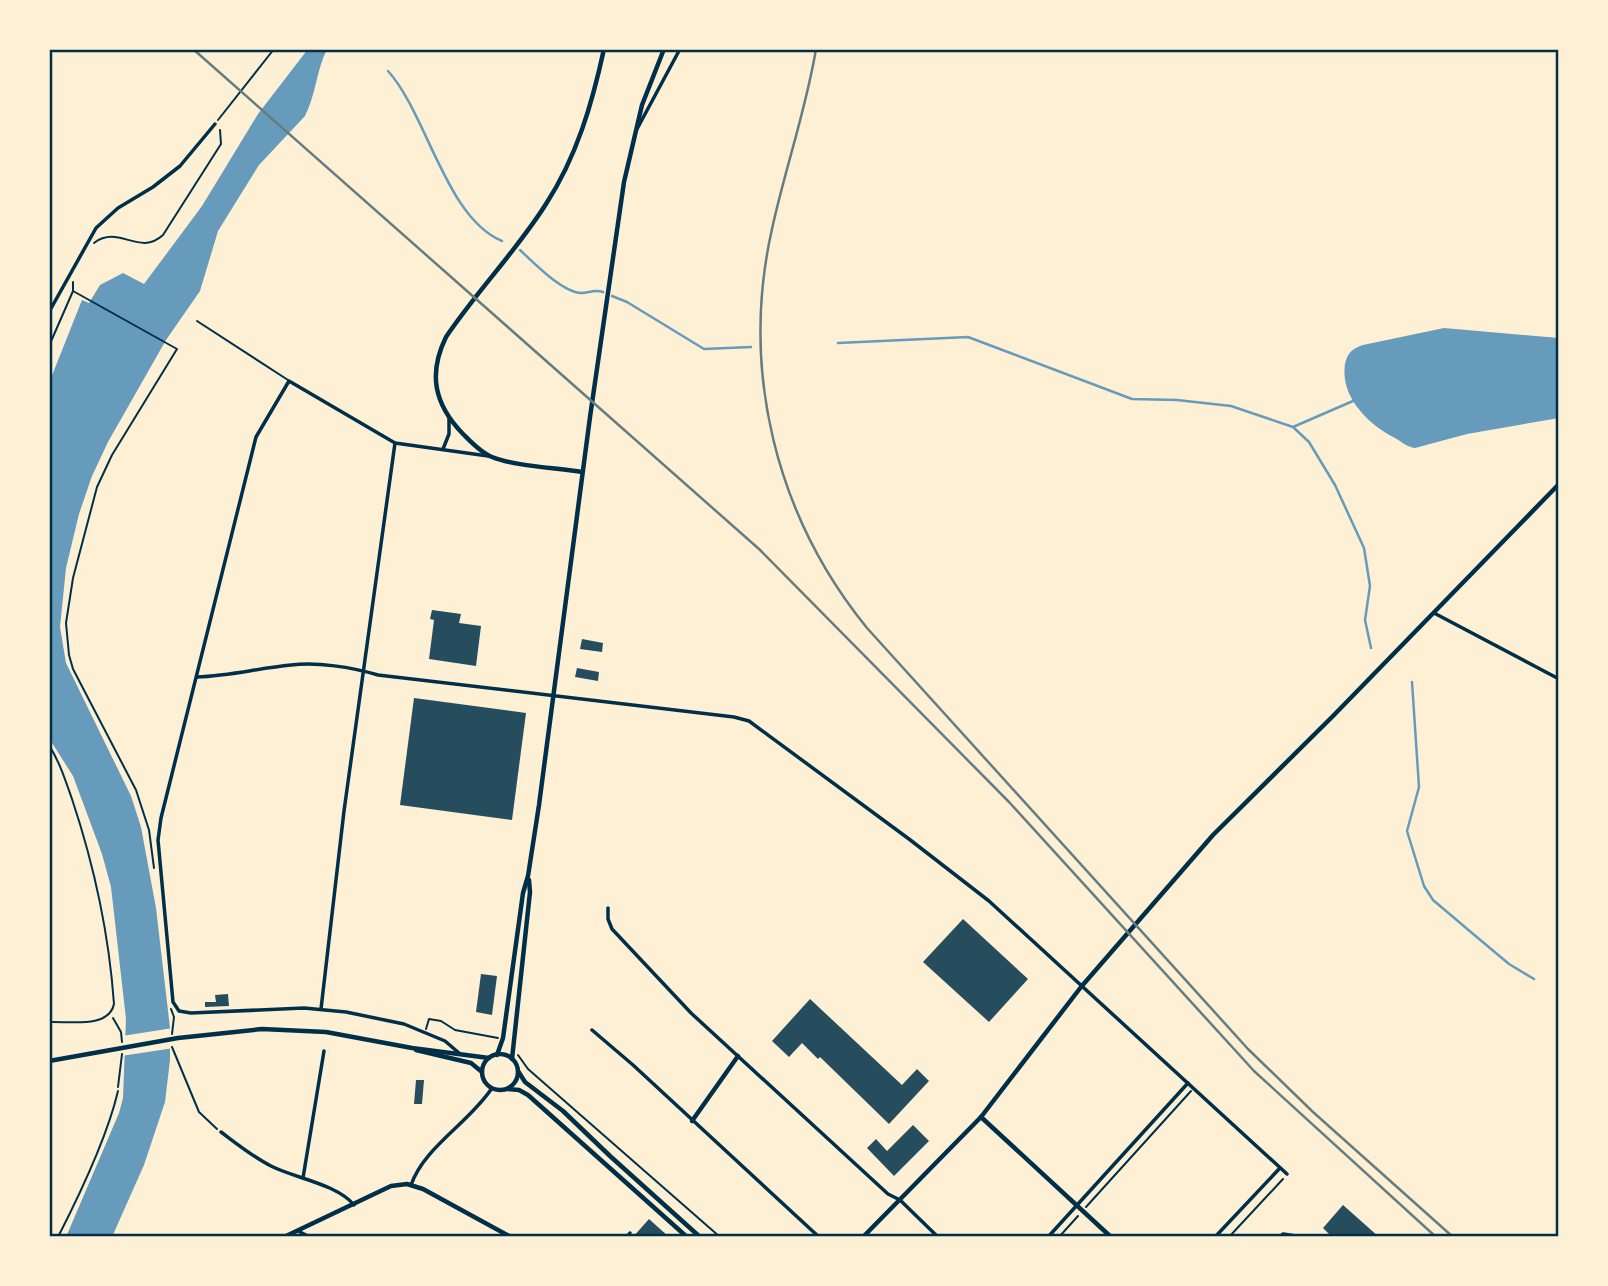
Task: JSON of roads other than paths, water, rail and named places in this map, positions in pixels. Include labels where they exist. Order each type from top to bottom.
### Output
[{"type":"main road","points":[[582,472],[490,457],[449,418],[436,386],[436,366],[440,348],[454,325],[532,225],[559,182],[583,130],[604,49]]},
{"type":"main road","points":[[497,1055],[503,1038],[523,892],[528,876],[624,182],[642,104],[664,49]]},
{"type":"main road","points":[[863,1237],[981,1117],[1082,987],[1213,835],[1559,484]]},
{"type":"main road","points":[[528,876],[530,892],[512,1059],[525,1082],[563,1111],[700,1237]]},
{"type":"main road","points":[[49,1063],[61,1058],[175,1037],[244,1030],[289,1029],[345,1035],[412,1048],[489,1058],[497,1055],[512,1059]]},
{"type":"main road","points":[[412,1048],[425,1054],[471,1063],[482,1072]]},
{"type":"main road","points":[[692,1121],[738,1056]]},
{"type":"main road","points":[[489,1058],[483,1066],[484,1081],[492,1088],[519,1090],[528,1095],[687,1237]]},
{"type":"main road","points":[[507,1089],[515,1082],[518,1071]]},
{"type":"main road","points":[[981,1117],[1111,1237]]},
{"type":"main road","points":[[284,1237],[395,1185],[411,1185],[511,1237]]},
{"type":"street","points":[[633,137],[680,49]]},
{"type":"street","points":[[49,312],[96,228],[118,208],[153,187],[180,166],[215,124]]},
{"type":"street","points":[[459,1053],[452,1046],[425,1032],[397,1022],[321,1009],[191,1013],[177,1009],[173,1002],[158,840],[161,818],[256,437],[289,381],[395,443],[490,457]]},
{"type":"street","points":[[443,449],[449,434],[449,418]]},
{"type":"street","points":[[321,1009],[344,811],[395,443]]},
{"type":"street","points":[[1432,612],[1559,679]]},
{"type":"street","points":[[197,677],[229,676],[292,665],[356,668],[378,675],[734,717],[749,722],[989,901],[1287,1174]]},
{"type":"street","points":[[608,908],[608,919],[622,941],[691,1013],[888,1194],[900,1200],[939,1237]]},
{"type":"street","points":[[592,1030],[819,1237]]},
{"type":"street","points":[[303,1178],[324,1051]]},
{"type":"street","points":[[1048,1237],[1188,1083]]},
{"type":"street","points":[[411,1185],[421,1163],[471,1114],[492,1088]]},
{"type":"street","points":[[221,1132],[271,1166],[343,1196],[354,1205]]},
{"type":"street","points":[[1215,1237],[1280,1168]]},
{"type":"street","points":[[298,1231],[310,1237]]},
{"type":"street","points":[[1280,1237],[1283,1234],[1303,1237]]},
{"type":"lane","points":[[197,321],[289,381]]},
{"type":"lane","points":[[49,745],[61,764],[87,841],[102,916],[114,1004],[110,1014],[103,1019],[49,1022]]},
{"type":"lane","points":[[58,1237],[93,1162],[114,1109],[118,1091]]},
{"type":"water","points":[[308,49],[327,49],[305,116],[259,165],[218,231],[200,291],[166,340],[108,442],[92,476],[79,514],[66,568],[60,627],[66,663],[131,796],[141,827],[156,908],[170,1028],[170,1060],[165,1102],[144,1165],[112,1237],[66,1237],[119,1113],[123,1098],[126,1019],[111,887],[102,854],[73,776],[49,738],[49,383],[82,300],[89,303],[100,285],[123,273],[144,284],[202,206],[258,114]]},
{"type":"water","points":[[1444,328],[1559,338],[1559,418],[1467,434],[1415,448],[1409,447],[1375,425],[1358,408],[1347,388],[1345,364],[1349,354],[1363,345]]},
{"type":"waterway","points":[[388,71],[402,90],[466,211],[483,229],[502,241]]},
{"type":"waterway","points":[[520,250],[565,288],[581,293],[603,292]]},
{"type":"waterway","points":[[612,296],[627,302],[704,349],[751,347]]},
{"type":"waterway","points":[[838,343],[968,337],[1132,399],[1177,400],[1231,406],[1293,427],[1353,401]]},
{"type":"waterway","points":[[1294,428],[1309,442],[1335,485],[1364,548],[1370,586],[1365,620],[1371,648]]},
{"type":"waterway","points":[[1412,682],[1419,787],[1407,831],[1424,886],[1433,900],[1472,933],[1509,964],[1534,979]]},
{"type":"railway","points":[[193,49],[759,549],[1009,802],[1254,1071],[1436,1237]]},
{"type":"railway","points":[[816,49],[772,229],[763,282],[761,335],[764,388],[773,440],[789,490],[809,538],[835,585],[867,628],[1248,1049],[1313,1112],[1453,1237]]}]
